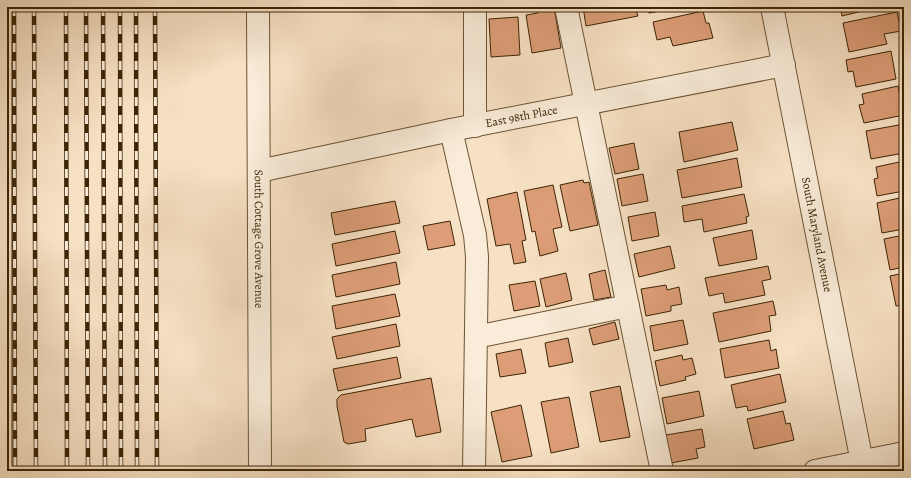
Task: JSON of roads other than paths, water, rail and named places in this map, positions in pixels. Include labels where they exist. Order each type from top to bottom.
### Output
[{"type":"street","name":"South Cottage Grove Avenue","points":[[258,7],[260,471]]},
{"type":"street","points":[[475,7],[475,126]]},
{"type":"street","points":[[566,7],[662,471]]},
{"type":"street","name":"South Maryland Avenue","points":[[772,7],[862,462]]},
{"type":"street","name":"East 98th Place","points":[[259,171],[451,130],[784,65]]},
{"type":"street","points":[[451,130],[475,235],[477,257],[474,471]]},
{"type":"street","points":[[476,337],[628,306]]},
{"type":"street","points":[[815,471],[904,453]]},
{"type":"railway","points":[[14,7],[15,471]]},
{"type":"railway","points":[[34,7],[36,471]]},
{"type":"railway","points":[[66,7],[67,471]]},
{"type":"railway","points":[[86,7],[88,471]]},
{"type":"railway","points":[[103,7],[105,471]]},
{"type":"railway","points":[[120,7],[121,471]]},
{"type":"railway","points":[[136,7],[137,471]]},
{"type":"railway","points":[[155,7],[157,471]]}]
